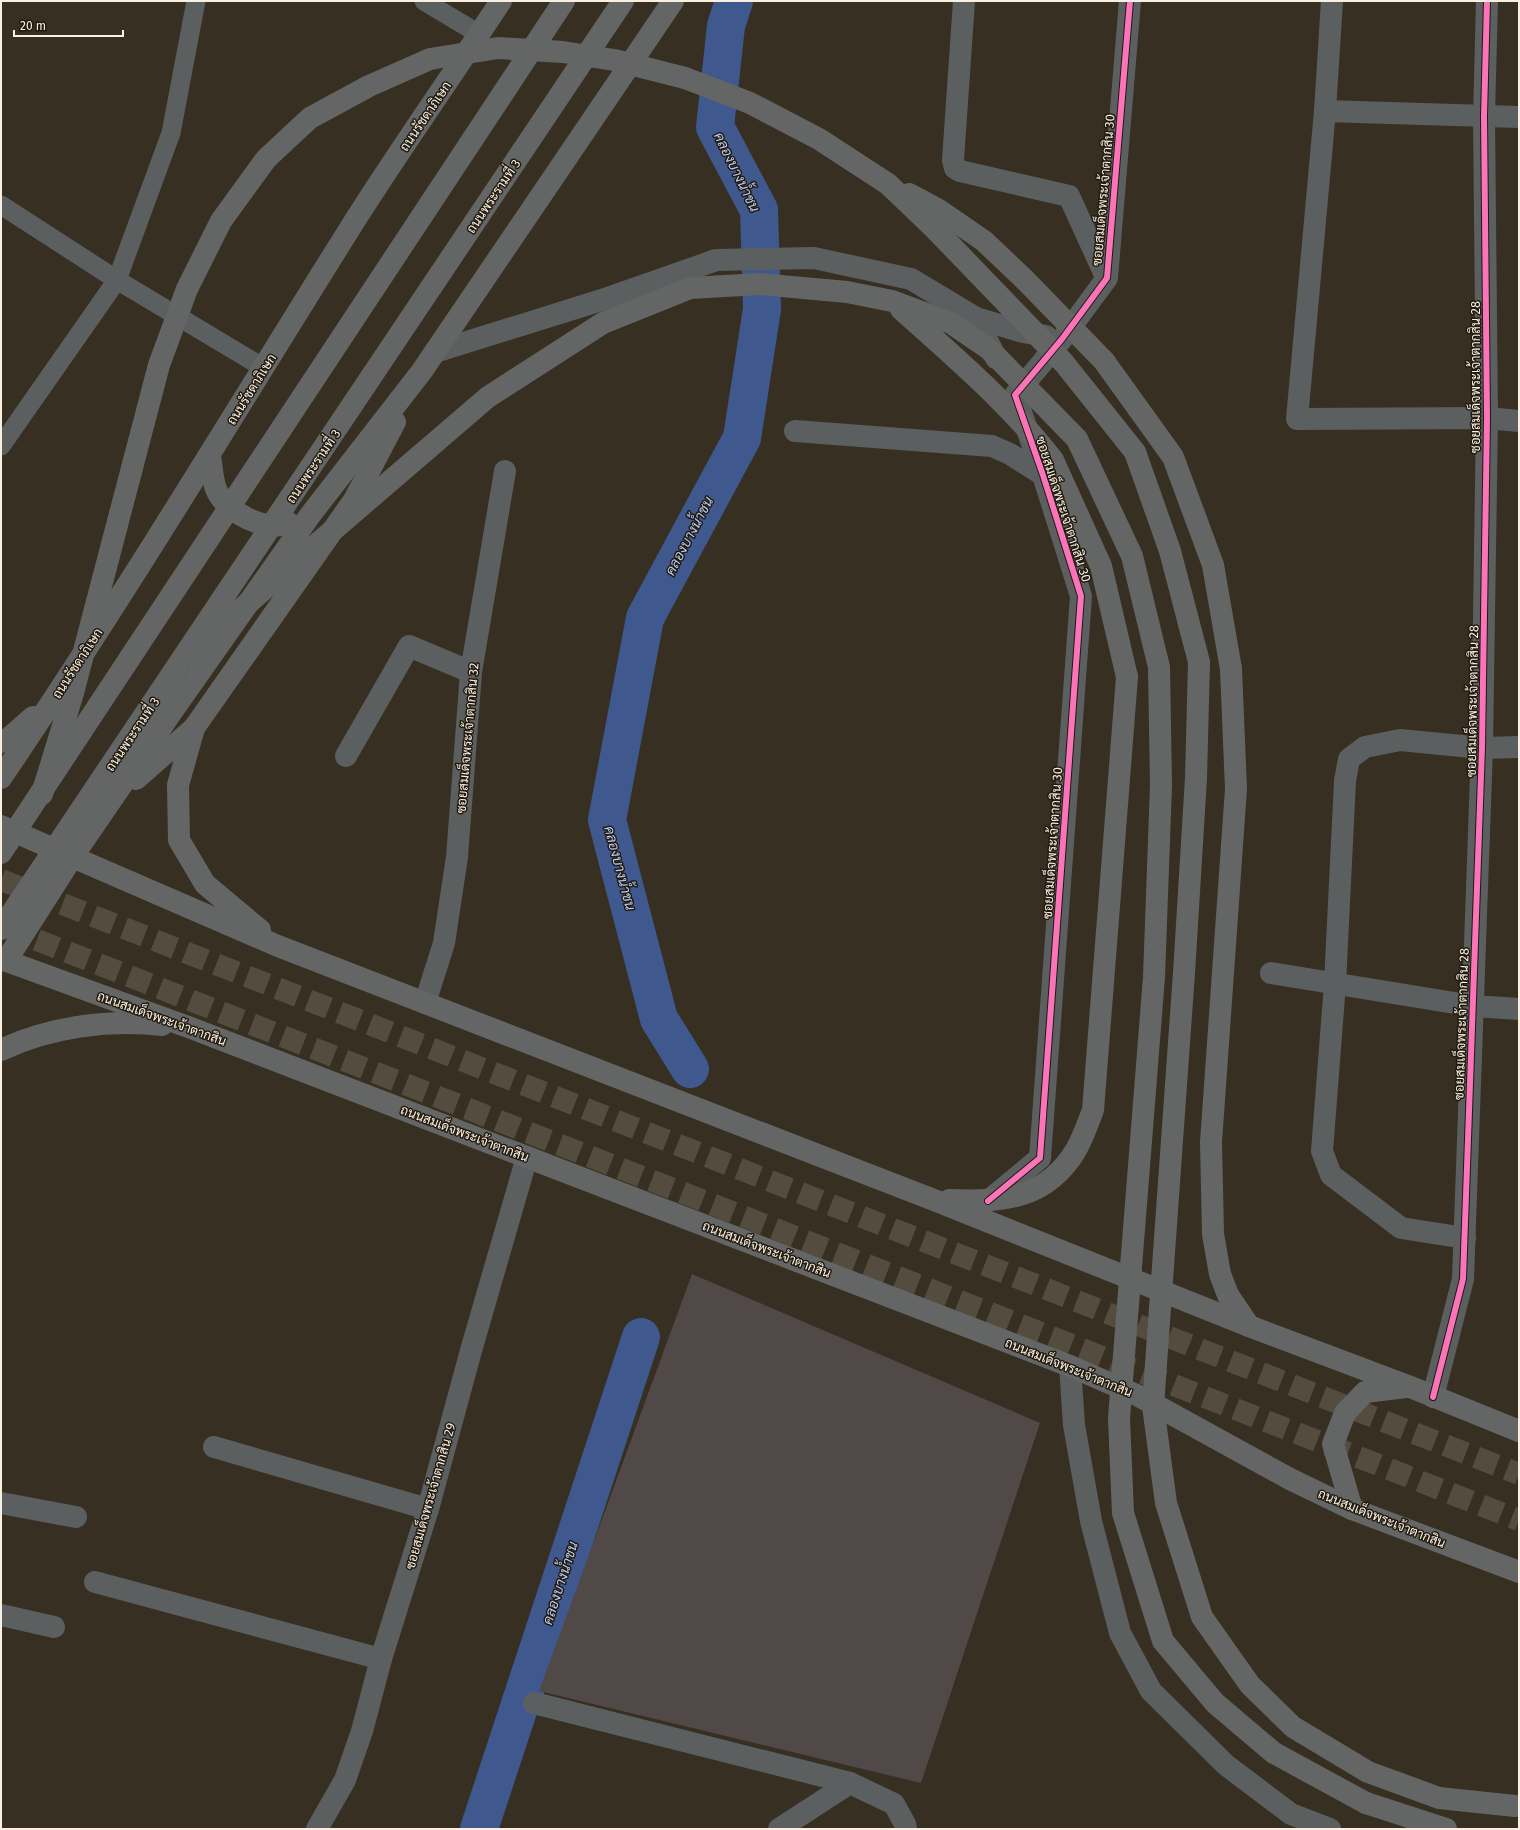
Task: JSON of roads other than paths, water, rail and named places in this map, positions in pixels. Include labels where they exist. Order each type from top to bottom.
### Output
[{"type":"main road","name":"ถนนรัชดาภิเษก","points":[[1,778],[56,697],[210,456],[353,224],[501,1]]},
{"type":"main road","points":[[1,853],[42,794],[564,1]]},
{"type":"main road","name":"ถนนพระรามที่ 3","points":[[1,929],[274,524],[623,1]]},
{"type":"main road","points":[[4,960],[171,713],[311,514],[422,372],[673,1]]},
{"type":"main road","points":[[42,794],[73,693],[159,365],[187,288],[221,222],[266,159],[310,118],[369,86],[430,59],[498,48],[562,52],[614,60],[685,78],[750,103],[819,139],[888,184],[939,210],[984,241],[1104,361],[1173,457],[1213,565],[1231,669],[1236,789],[1211,1142],[1213,1234],[1220,1274],[1228,1295],[1249,1326]]},
{"type":"main road","points":[[888,184],[934,228],[1064,363],[1135,452],[1170,551],[1199,662],[1196,778],[1184,973],[1153,1406],[1166,1503],[1202,1617],[1250,1685],[1293,1727],[1327,1748],[1368,1772],[1439,1798],[1517,1806]]},
{"type":"main road","points":[[184,658],[488,397],[603,323],[690,288],[760,284],[847,292],[892,301],[951,323],[989,349],[1077,439],[1132,556],[1159,667],[1161,785],[1154,977],[1119,1418],[1123,1513],[1163,1641],[1210,1697],[1274,1753],[1366,1803],[1446,1829]]},
{"type":"main road","points":[[892,301],[988,388],[1041,444],[1053,460],[1101,566],[1128,677],[1093,1110],[1076,1150],[1054,1179],[1017,1196],[988,1201],[934,1200]]},
{"type":"main road","points":[[114,799],[194,728],[354,500],[422,372]]},
{"type":"main road","points":[[210,456],[216,490],[233,511],[261,524],[286,524],[311,514]]},
{"type":"main road","points":[[1,742],[9,738],[56,697]]},
{"type":"main road","points":[[194,728],[178,785],[179,840],[205,884],[278,946]]},
{"type":"main road","points":[[1,826],[278,946],[934,1200],[1249,1326],[1408,1386],[1519,1431]]},
{"type":"main road","name":"ถนนสมเด็จพระเจ้าตากสิน","points":[[4,960],[191,1028],[1070,1366],[1139,1396],[1284,1475],[1352,1509],[1519,1572]]},
{"type":"main road","points":[[1,1050],[15,1043],[55,1031],[92,1026],[140,1023],[191,1028]]},
{"type":"main road","points":[[1352,1509],[1333,1444],[1345,1413],[1365,1392],[1408,1386]]},
{"type":"street","points":[[964,1],[953,160],[955,168],[960,171],[1069,196],[1107,278]]},
{"type":"street","name":"ซอยสมเด็จพระเจ้าตากสิน 30","points":[[988,1201],[1040,1158],[1081,596],[1043,475],[1015,396],[1062,338],[1107,278],[1130,1]]},
{"type":"street","points":[[1332,1],[1325,111],[1298,419],[1487,418],[1519,421]]},
{"type":"street","name":"ซอยสมเด็จพระเจ้าตากสิน 28","points":[[1433,1397],[1463,1279],[1465,1238],[1482,748],[1487,418],[1484,116],[1487,1]]},
{"type":"street","points":[[1325,111],[1519,118]]},
{"type":"street","points":[[435,352],[608,298],[716,260],[814,258],[911,279],[976,318],[1023,332],[1062,338]]},
{"type":"street","points":[[976,318],[1015,396]]},
{"type":"street","name":"ซอยสมเด็จพระเจ้าตากสิน 30","points":[[795,431],[992,446],[1010,454],[1043,475]]},
{"type":"street","name":"ซอยสมเด็จพระเจ้าตากสิน 32","points":[[425,1003],[444,944],[457,857],[471,672],[505,471]]},
{"type":"street","points":[[346,756],[409,646],[471,672]]},
{"type":"street","points":[[1465,1238],[1401,1228],[1331,1175],[1322,1151],[1335,984],[1345,781],[1349,759],[1364,748],[1400,740],[1482,748],[1519,747]]},
{"type":"street","points":[[1271,973],[1473,1006],[1519,1009]]},
{"type":"street","name":"ซอยสมเด็จพระเจ้าตากสิน 29","points":[[317,1829],[345,1780],[362,1731],[381,1659],[428,1509],[472,1347],[528,1157]]},
{"type":"street","points":[[1070,1366],[1074,1425],[1091,1521],[1120,1633],[1151,1691],[1226,1765],[1291,1814],[1330,1829]]},
{"type":"street","points":[[214,1447],[428,1509]]},
{"type":"street","points":[[1,1503],[76,1517]]},
{"type":"street","points":[[95,1582],[381,1659]]},
{"type":"street","points":[[1,1615],[54,1627]]},
{"type":"street","points":[[534,1703],[850,1783],[894,1804],[905,1824],[906,1829]]},
{"type":"street","points":[[779,1829],[850,1783]]},
{"type":"lane","points":[[1,446],[117,280],[171,133],[196,1]]},
{"type":"lane","points":[[424,1],[479,34]]},
{"type":"lane","points":[[1,205],[117,280],[264,368]]},
{"type":"waterway","name":"คลองบางน้ำชน","points":[[690,1069],[659,1019],[607,820],[645,618],[742,438],[762,309],[759,210],[715,127],[726,26],[734,1]]},
{"type":"waterway","name":"คลองบางน้ำชน","points":[[479,1829],[641,1337]]},
{"type":"tunnel","points":[[1,880],[1519,1474]]},
{"type":"tunnel","points":[[6,928],[1519,1520]]}]
